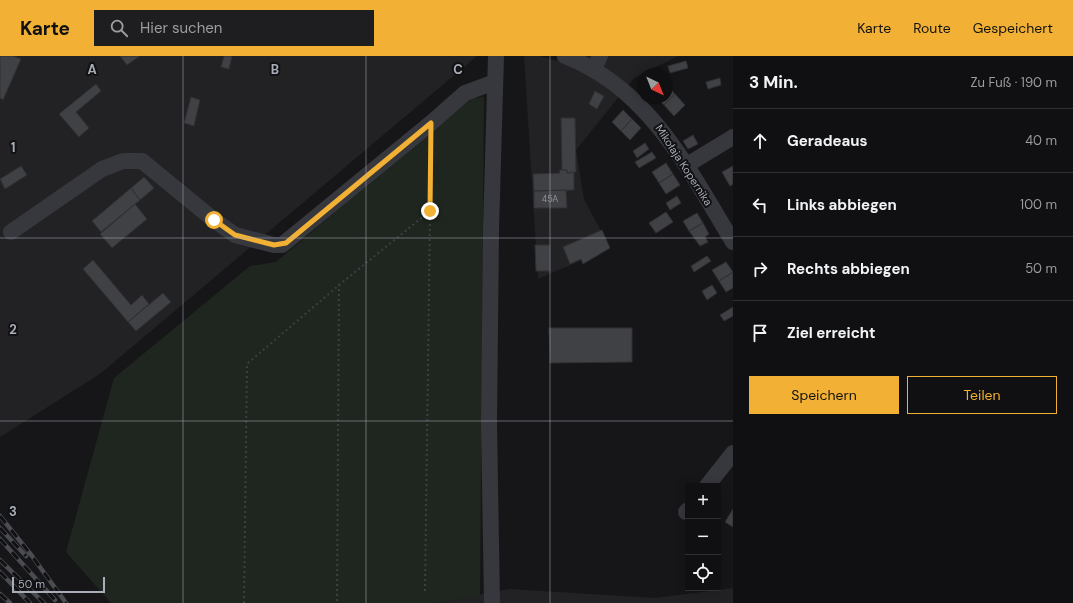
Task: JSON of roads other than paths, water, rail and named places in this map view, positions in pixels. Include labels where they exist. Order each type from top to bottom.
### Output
[{"type":"street","points":[[492,603],[489,424],[496,56]]},
{"type":"street","name":"Mikołaja Kopernika","points":[[565,56],[597,63],[617,85],[652,117],[669,138],[687,165],[733,242]]},
{"type":"street","points":[[11,232],[102,169],[123,160],[142,161],[214,220],[235,235],[274,245],[282,245],[431,123],[464,93],[495,82]]},
{"type":"street","points":[[687,165],[733,137]]},
{"type":"street","points":[[709,483],[733,453]]},
{"type":"railway","points":[[0,516],[32,556],[66,603]]},
{"type":"railway","points":[[0,528],[26,556]]},
{"type":"railway","points":[[0,539],[55,600]]},
{"type":"railway","points":[[0,560],[44,603]]},
{"type":"railway","points":[[0,572],[30,603]]},
{"type":"railway","points":[[0,594],[10,603]]}]
